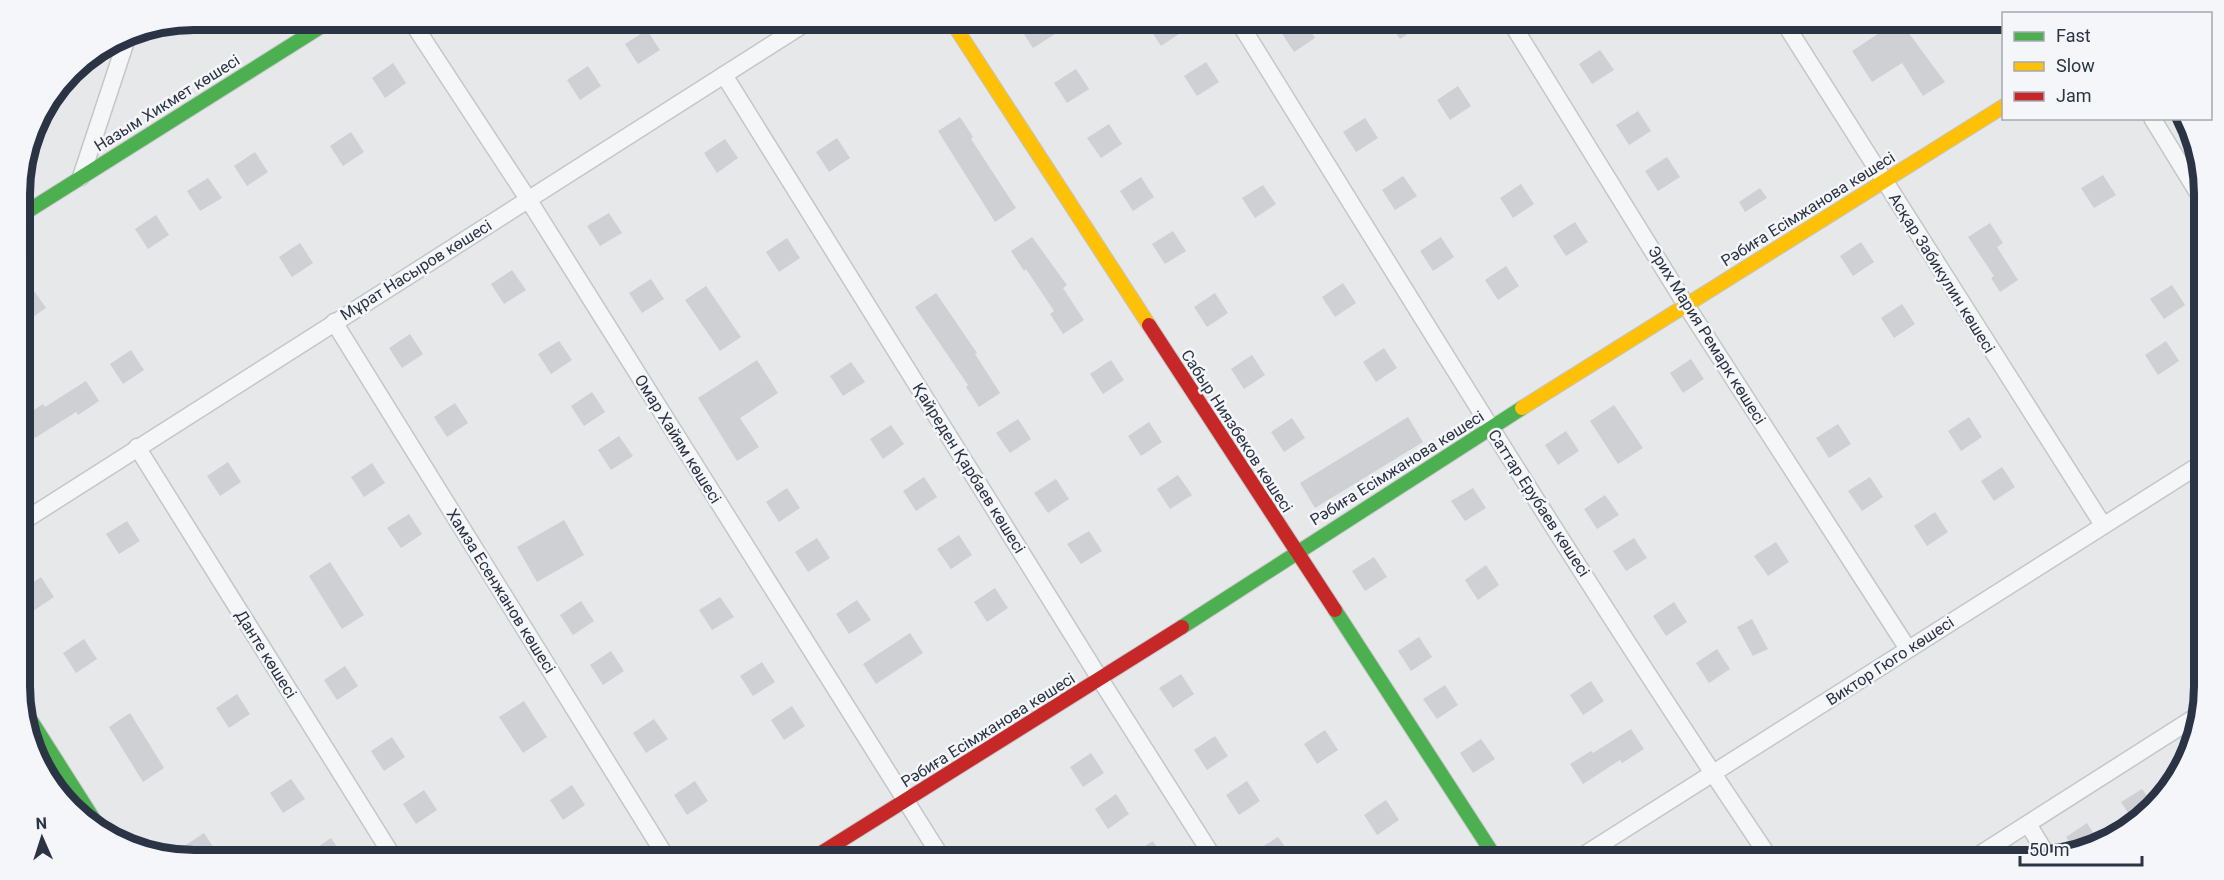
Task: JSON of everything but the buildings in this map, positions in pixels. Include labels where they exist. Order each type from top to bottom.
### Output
[{"type":"street","name":"Назым Хикмет көшесі","points":[[30,210],[317,30]]},
{"type":"street","name":"Омар Хайям көшесі","points":[[417,30],[528,199],[937,850]]},
{"type":"street","name":"Мұрат Насыров көшесі","points":[[30,517],[796,30]]},
{"type":"street","name":"Сабыр Ниязбеков көшесі","points":[[957,30],[1491,850]]},
{"type":"street","name":"Саттар Ерубаев көшесі","points":[[1243,30],[1491,428],[1764,850]]},
{"type":"street","name":"Эрих Мария Ремарк көшесі","points":[[1515,30],[1686,304],[1908,649]]},
{"type":"street","name":"Асқар Забикулин көшесі","points":[[1788,30],[2103,525]]},
{"type":"street","points":[[81,177],[125,45]]},
{"type":"street","name":"Қайреден Қарбаев көшесі","points":[[724,75],[1100,680],[1209,850]]},
{"type":"street","name":"Рәбиға Есімжанова көшесі","points":[[826,850],[1100,680],[1686,304],[2002,107]]},
{"type":"street","points":[[2152,120],[2194,186]]},
{"type":"street","name":"Хамза Есенжанов көшесі","points":[[334,322],[662,850]]},
{"type":"street","name":"Данте көшесі","points":[[137,447],[389,850]]},
{"type":"street","name":"Виктор Гюго көшесі","points":[[1592,850],[2194,468]]},
{"type":"street","points":[[1987,850],[2190,720]]},
{"type":"street","points":[[36,728],[88,811]]},
{"type":"street","points":[[2028,824],[2043,850]]},
{"type":"traffic: fast","points":[[30,210],[316,30]]},
{"type":"traffic: fast","points":[[1182,627],[1522,408]]},
{"type":"traffic: fast","points":[[1335,610],[1491,850]]},
{"type":"traffic: fast","points":[[36,728],[88,811]]},
{"type":"traffic: slow","points":[[957,30],[1149,325]]},
{"type":"traffic: slow","points":[[1522,408],[2002,107]]},
{"type":"traffic: jam","points":[[1149,325],[1335,610]]},
{"type":"traffic: jam","points":[[826,850],[1182,627]]}]
